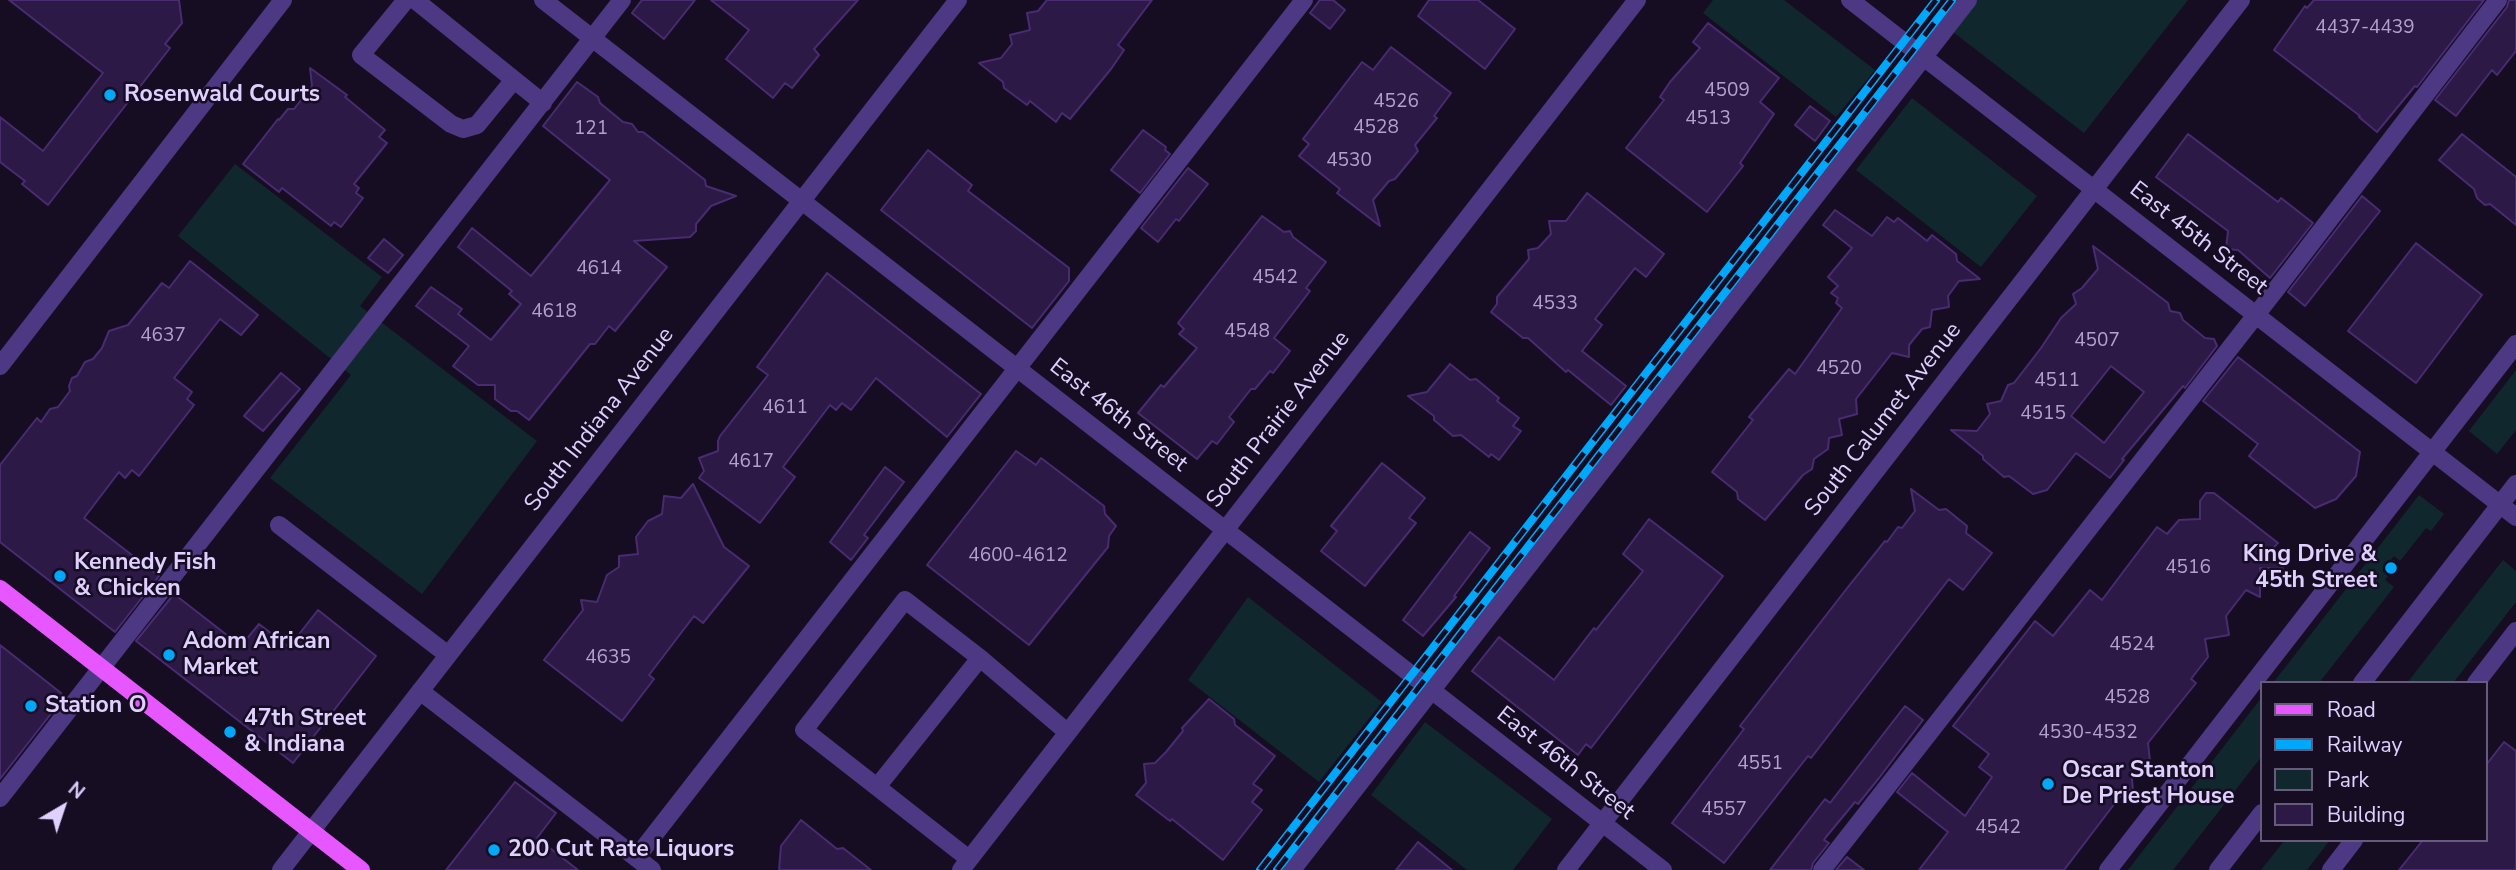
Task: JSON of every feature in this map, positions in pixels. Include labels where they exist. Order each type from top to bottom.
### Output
[{"type":"main road","points":[[0,589],[361,870]]},
{"type":"street","points":[[0,366],[283,0]]},
{"type":"street","points":[[406,0],[361,55],[441,116],[463,129],[477,125],[513,81]]},
{"type":"street","points":[[415,0],[542,103]]},
{"type":"street","name":"East 46th Street","points":[[543,0],[1663,870]]},
{"type":"street","points":[[0,798],[622,0]]},
{"type":"street","name":"South Indiana Avenue","points":[[281,870],[958,0]]},
{"type":"street","points":[[636,858],[1304,0]]},
{"type":"street","name":"South Prairie Avenue","points":[[965,865],[1637,0]]},
{"type":"street","name":"East 45th Street","points":[[1850,0],[2516,517]]},
{"type":"street","points":[[1292,870],[1968,0]]},
{"type":"street","name":"South Calumet Avenue","points":[[1566,870],[2241,0]]},
{"type":"street","points":[[1822,870],[2256,315],[2498,0]]},
{"type":"street","points":[[2108,870],[2516,344]]},
{"type":"street","points":[[2364,681],[2516,484]]},
{"type":"street","points":[[279,525],[448,655]]},
{"type":"street","points":[[965,865],[877,788],[804,730],[905,600],[980,658],[1068,732]]},
{"type":"street","points":[[2478,681],[2516,631]]},
{"type":"street","points":[[877,788],[980,658]]},
{"type":"street","points":[[420,691],[652,870]]},
{"type":"street","points":[[2218,870],[2260,816]]},
{"type":"street","points":[[2331,870],[2352,842]]},
{"type":"green space","points":[[1713,0],[1784,0],[1875,70],[1836,117],[1703,13]]},
{"type":"green space","points":[[1977,0],[2188,0],[2084,133],[1953,32]]},
{"type":"green space","points":[[1912,98],[2037,196],[1981,267],[1856,170]]},
{"type":"green space","points":[[235,164],[382,277],[360,306],[537,441],[422,594],[270,478],[351,375],[178,236]]},
{"type":"green space","points":[[2516,370],[2516,430],[2497,454],[2469,431]]},
{"type":"green space","points":[[2419,495],[2444,514],[2431,531],[2426,528],[2400,561],[2394,556],[2382,571],[2388,576],[2385,580],[2394,587],[2321,681],[2275,681]]},
{"type":"green space","points":[[2503,560],[2516,571],[2516,602],[2455,681],[2409,681]]},
{"type":"green space","points":[[1248,597],[1382,702],[1319,782],[1188,680]]},
{"type":"green space","points":[[2260,700],[2260,759],[2173,870],[2128,870]]},
{"type":"green space","points":[[1425,722],[1552,819],[1513,870],[1467,870],[1371,795]]},
{"type":"green space","points":[[2283,842],[2328,842],[2307,870],[2261,870]]},
{"type":"building","name":"Rosenwald Courts","points":[[9,0],[179,0],[182,23],[165,44],[170,48],[48,205],[22,184],[25,181],[0,162],[0,117],[43,151],[103,73]]},
{"type":"building","points":[[642,0],[695,0],[664,39],[632,13]]},
{"type":"building","points":[[711,0],[858,0],[814,49],[819,55],[792,88],[785,83],[773,98],[726,59],[749,30]]},
{"type":"building","points":[[1047,0],[1152,0],[1118,45],[1124,50],[1111,69],[1070,119],[1062,113],[1056,122],[1030,101],[1027,105],[1004,88],[1003,82],[979,63],[1001,58],[1012,44],[1010,35],[1030,30],[1027,13],[1038,11]]},
{"type":"building","points":[[1320,0],[1333,0],[1345,10],[1330,29],[1310,13]]},
{"type":"building","points":[[1429,0],[1478,0],[1515,29],[1485,69],[1418,16]]},
{"type":"building","points":[[2314,0],[2484,0],[2417,87],[2415,86],[2377,132],[2274,50],[2305,6],[2307,8]]},
{"type":"building","points":[[2509,0],[2516,0],[2516,51],[2497,75],[2492,70],[2456,116],[2435,100],[2507,7]]},
{"type":"building","points":[[1708,23],[1779,78],[1760,102],[1774,114],[1740,163],[1743,166],[1707,212],[1626,148],[1664,100],[1660,97],[1670,82],[1700,48],[1693,42]]},
{"type":"building","points":[[1391,47],[1451,93],[1434,116],[1437,118],[1415,145],[1418,151],[1373,200],[1380,226],[1337,193],[1340,189],[1299,156],[1309,144],[1303,139],[1362,62],[1373,70]]},
{"type":"building","points":[[310,68],[347,95],[345,97],[385,130],[379,137],[387,143],[354,184],[359,188],[356,193],[363,198],[341,227],[334,222],[331,226],[282,188],[279,192],[243,164],[278,119],[288,109],[294,109],[312,86]]},
{"type":"building","points":[[577,82],[598,97],[600,103],[623,122],[632,124],[638,132],[643,132],[705,180],[706,186],[736,196],[711,206],[696,224],[696,231],[690,237],[634,241],[667,267],[615,331],[609,326],[595,344],[590,344],[529,420],[495,399],[495,385],[478,385],[453,366],[469,346],[416,306],[431,287],[462,309],[458,314],[491,340],[521,304],[509,294],[512,291],[458,247],[472,228],[531,276],[610,180],[543,126]]},
{"type":"building","points":[[1810,106],[1830,121],[1815,141],[1795,125]]},
{"type":"building","points":[[1143,130],[1166,147],[1165,150],[1170,154],[1140,193],[1111,170]]},
{"type":"building","points":[[2188,134],[2278,202],[2281,198],[2313,223],[2270,278],[2238,250],[2226,249],[2228,231],[2156,177]]},
{"type":"building","points":[[2462,134],[2516,177],[2516,225],[2490,204],[2485,205],[2477,198],[2474,189],[2439,160]]},
{"type":"building","points":[[928,150],[972,185],[968,191],[1069,268],[1069,281],[1032,328],[881,210]]},
{"type":"building","points":[[1188,168],[1208,184],[1179,221],[1176,219],[1158,242],[1141,228]]},
{"type":"building","points":[[1587,193],[1664,254],[1646,277],[1635,268],[1595,319],[1602,325],[1582,351],[1626,386],[1611,405],[1568,370],[1566,372],[1528,338],[1523,338],[1491,312],[1497,304],[1497,297],[1529,259],[1528,250],[1538,248],[1551,234],[1549,221],[1566,221]]},
{"type":"building","points":[[2362,196],[2380,211],[2305,306],[2288,292]]},
{"type":"building","points":[[1835,210],[1872,236],[1887,217],[1894,222],[1898,218],[1927,241],[1932,235],[1956,254],[1957,261],[1980,279],[1959,281],[1948,296],[1949,307],[1932,310],[1930,327],[1922,329],[1909,345],[1909,357],[1892,353],[1856,399],[1857,414],[1839,419],[1842,435],[1829,438],[1828,449],[1814,459],[1812,469],[1803,475],[1765,520],[1738,499],[1737,492],[1712,472],[1753,420],[1749,417],[1789,369],[1795,374],[1842,308],[1836,303],[1838,298],[1831,293],[1838,286],[1828,277],[1852,248],[1823,225]]},
{"type":"building","points":[[1262,216],[1284,232],[1290,231],[1293,237],[1326,262],[1306,288],[1310,291],[1274,338],[1290,351],[1273,373],[1270,371],[1255,389],[1251,389],[1229,417],[1234,422],[1217,444],[1212,441],[1197,459],[1138,413],[1197,348],[1179,334],[1184,329],[1178,323]]},
{"type":"building","points":[[384,239],[403,255],[388,273],[368,258]]},
{"type":"building","points":[[2416,243],[2482,295],[2416,383],[2348,331]]},
{"type":"building","points":[[2093,246],[2168,303],[2170,311],[2180,313],[2183,320],[2205,338],[2214,339],[2217,346],[2185,388],[2183,386],[2122,459],[2124,460],[2110,478],[2076,453],[2047,490],[2033,494],[2009,476],[2004,477],[1951,430],[1977,431],[1990,414],[1987,404],[2001,401],[2008,385],[2014,383],[2061,318],[2076,304],[2073,294],[2082,288],[2098,269]],"holes":[[[2111,366],[2144,392],[2104,443],[2071,416]]]},
{"type":"building","points":[[190,261],[258,315],[241,335],[220,319],[174,378],[192,392],[187,399],[194,405],[139,476],[132,470],[125,478],[119,472],[84,518],[159,576],[115,632],[0,542],[0,465],[37,418],[41,422],[50,409],[58,407],[70,391],[72,378],[77,376],[85,362],[93,359],[102,348],[109,331],[128,325],[162,283],[169,288]]},
{"type":"building","points":[[827,273],[981,394],[947,437],[876,378],[851,410],[842,403],[836,410],[830,405],[783,467],[795,477],[760,523],[699,478],[704,471],[699,458],[718,451],[720,436],[768,375],[757,367]]},
{"type":"building","points":[[2238,357],[2360,452],[2356,476],[2336,499],[2315,508],[2249,456],[2258,444],[2203,401]]},
{"type":"building","points":[[1450,364],[1470,380],[1476,379],[1499,398],[1497,401],[1519,418],[1513,426],[1521,431],[1499,460],[1491,454],[1489,457],[1461,435],[1453,436],[1434,420],[1434,416],[1408,396],[1427,392]]},
{"type":"building","points":[[281,373],[300,389],[263,431],[244,416]]},
{"type":"building","points":[[1016,451],[1036,465],[1041,458],[1104,506],[1105,514],[1116,526],[1109,536],[1108,547],[1029,645],[927,565]]},
{"type":"building","points":[[1382,463],[1425,498],[1409,518],[1416,523],[1365,586],[1321,551],[1337,531],[1331,526]]},
{"type":"building","points":[[885,467],[904,482],[864,535],[868,538],[851,560],[830,542]]},
{"type":"building","points":[[693,484],[724,547],[749,566],[703,623],[694,616],[649,675],[654,679],[622,721],[544,660],[583,610],[581,600],[597,602],[607,575],[619,567],[619,556],[638,554],[636,537],[648,521],[662,514],[664,496],[681,498]]},
{"type":"building","points":[[1911,489],[1939,510],[1946,509],[1967,526],[1966,533],[1992,553],[1963,590],[1949,579],[1811,758],[1808,756],[1724,863],[1672,823],[1744,729],[1740,726],[1848,587],[1885,541],[1887,542],[1898,527],[1902,528],[1915,511]]},
{"type":"building","points":[[2206,493],[2214,493],[2278,543],[2274,547],[2283,568],[2260,568],[2260,597],[2246,590],[2226,616],[2229,635],[2205,639],[2208,657],[2191,679],[2196,683],[2148,743],[2150,761],[2145,768],[2131,770],[2133,790],[2125,790],[2064,870],[1919,870],[1948,832],[1897,792],[1912,773],[1965,816],[1992,777],[1979,767],[1989,754],[1953,726],[2035,621],[2053,636],[2090,590],[2102,600],[2157,527],[2167,534],[2179,520],[2200,519],[2200,501]]},
{"type":"building","points":[[1649,519],[1723,576],[1591,748],[1586,744],[1578,755],[1472,671],[1499,637],[1554,680],[1643,571],[1623,554]]},
{"type":"building","points":[[1470,532],[1490,548],[1454,596],[1456,597],[1423,636],[1403,620]]},
{"type":"building","points":[[174,594],[241,646],[259,624],[289,647],[318,610],[376,656],[293,763],[136,641]]},
{"type":"building","name":"Station O","points":[[0,645],[61,693],[61,701],[0,779]]},
{"type":"building","points":[[1209,699],[1234,719],[1235,725],[1275,756],[1253,784],[1262,790],[1252,802],[1262,810],[1223,860],[1172,819],[1170,821],[1136,795],[1146,783],[1144,764],[1155,763],[1166,752],[1183,731],[1182,728]]},
{"type":"building","points":[[1905,706],[1923,720],[1858,804],[1855,802],[1826,837],[1824,840],[1829,843],[1813,863],[1811,870],[1770,870],[1825,799],[1830,803]]},
{"type":"building","points":[[2504,742],[2516,751],[2516,870],[2399,870],[2421,842],[2488,842],[2488,762]]},
{"type":"building","points":[[515,782],[556,813],[537,838],[578,870],[446,870]]},
{"type":"building","points":[[801,820],[837,849],[843,848],[871,870],[779,870],[781,846]]},
{"type":"building","points":[[1418,842],[1452,870],[1396,870]]},
{"type":"building","points":[[1847,857],[1864,870],[1836,870]]},
{"type":"railway","points":[[1260,870],[1936,0]]},
{"type":"railway","points":[[1277,870],[1952,0]]},
{"type":"place","name":"Rosenwald Courts","points":[[110,95]]},
{"type":"place","name":"King Drive & 45th Street","points":[[2391,568]]},
{"type":"place","name":"Kennedy Fish & Chicken","points":[[60,576]]},
{"type":"place","name":"Adom African Market","points":[[169,655]]},
{"type":"place","name":"Station O","points":[[31,706]]},
{"type":"place","name":"47th Street & Indiana","points":[[230,732]]},
{"type":"place","name":"Oscar Stanton De Priest House","points":[[2048,784]]},
{"type":"place","name":"200 Cut Rate Liquors","points":[[494,850]]}]
